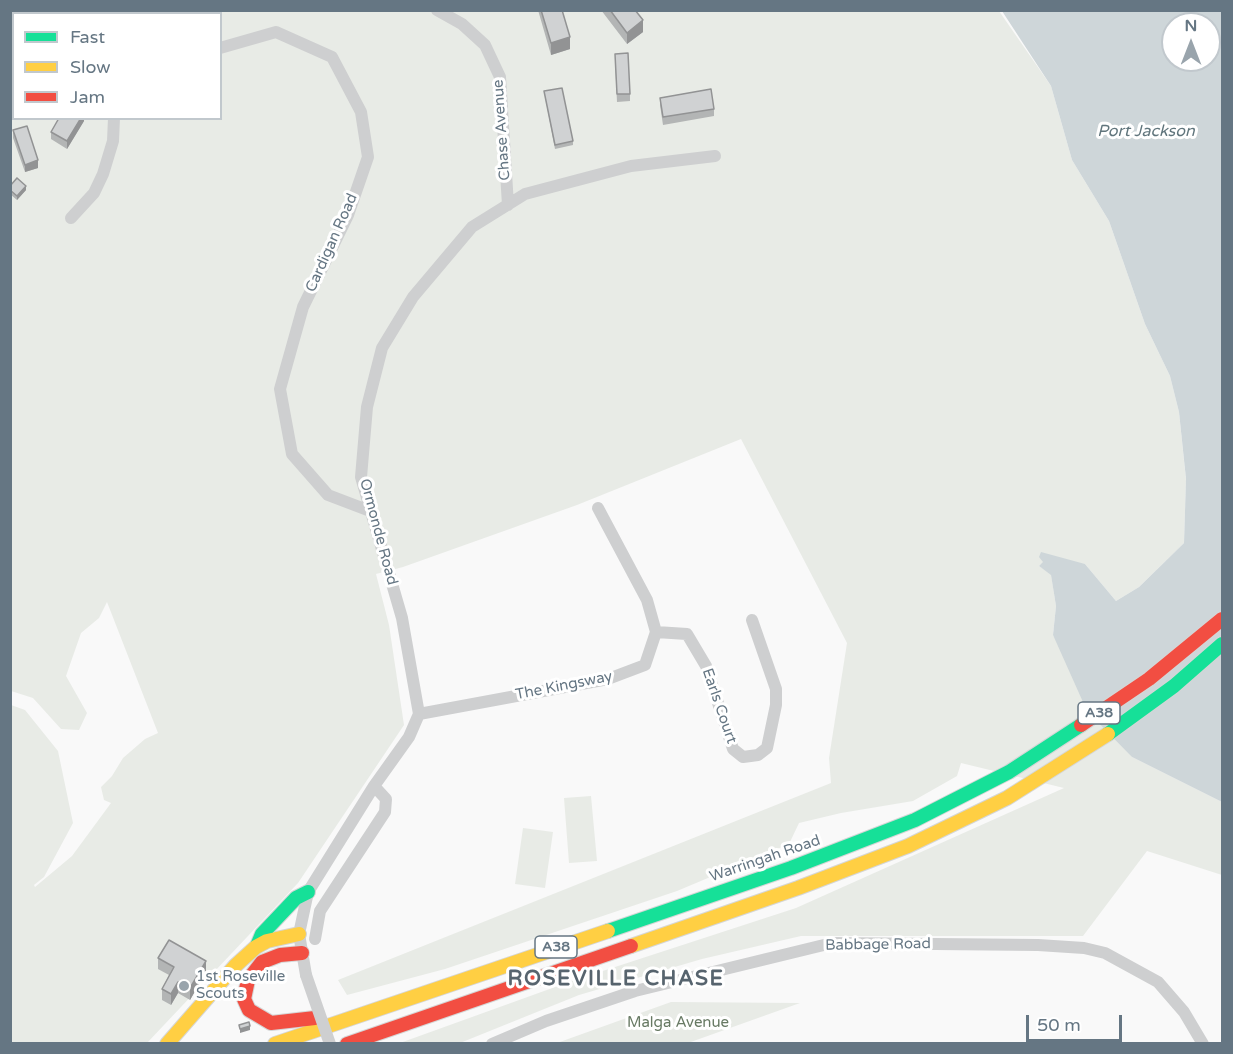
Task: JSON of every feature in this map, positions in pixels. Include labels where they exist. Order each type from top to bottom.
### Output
[{"type":"highway","name":"Warringah Road","points":[[275,1044],[791,868],[915,820],[1009,772],[1149,679],[1222,620]]},
{"type":"highway","name":"A38","points":[[347,1044],[798,888],[908,846],[1007,798],[1132,718],[1222,644]]},
{"type":"highway","points":[[256,948],[262,934],[296,898],[308,892]]},
{"type":"highway","points":[[167,1044],[235,966],[256,948],[267,941],[299,934]]},
{"type":"highway","points":[[302,953],[270,958],[252,973],[245,987],[244,999],[249,1010],[256,1016],[271,1023],[281,1024],[390,1004]]},
{"type":"street","name":"Chase Avenue","points":[[436,10],[462,24],[485,45],[500,77],[508,205]]},
{"type":"street","name":"Cardigan Road","points":[[222,47],[276,32],[332,57],[361,112],[368,157],[348,215],[303,307],[280,389],[292,454],[328,495],[370,511]]},
{"type":"street","points":[[72,218],[94,193],[103,174],[113,141],[114,120]]},
{"type":"street","name":"Ormonde Road","points":[[419,714],[402,618],[361,477],[367,407],[382,348],[413,297],[472,226],[525,194],[631,166],[715,156]]},
{"type":"street","points":[[598,508],[647,600],[656,632]]},
{"type":"street","name":"Earls Court","points":[[656,632],[687,634],[706,666],[733,749],[743,757],[758,755],[767,748],[776,705],[776,689],[752,620]]},
{"type":"street","name":"The Kingsway","points":[[419,714],[608,679],[645,665],[656,632]]},
{"type":"street","points":[[330,1044],[306,975],[299,934],[308,892],[374,786],[410,737],[419,714]]},
{"type":"street","points":[[315,939],[320,911],[386,812],[386,799],[374,786]]},
{"type":"street","name":"Babbage Road","points":[[492,1044],[557,1017],[635,991],[832,943],[1038,945],[1084,948],[1105,953],[1158,982],[1184,1012],[1203,1044]]},
{"type":"green space","points":[[11,11],[999,11],[1051,86],[1072,160],[1109,221],[1145,324],[1170,376],[1179,412],[1186,480],[1184,543],[1139,587],[1116,601],[1085,564],[1044,562],[1039,566],[1051,574],[1056,606],[1053,635],[1132,757],[1222,802],[1222,875],[1147,851],[1083,936],[801,936],[702,959],[579,995],[460,1043],[400,1043],[569,982],[796,908],[1064,788],[961,763],[957,776],[913,801],[841,813],[799,823],[789,844],[677,891],[445,969],[347,995],[338,980],[831,783],[829,758],[847,643],[741,439],[577,505],[403,567],[376,574],[389,625],[404,725],[298,883],[147,1043],[11,1043],[11,705],[25,710],[58,751],[73,823],[44,877],[34,885],[35,887],[72,856],[111,803],[104,800],[101,787],[112,776],[123,758],[145,739],[158,733],[107,602],[99,618],[81,633],[66,676],[87,713],[79,730],[61,729],[33,698],[11,691]]},
{"type":"green space","points":[[591,796],[597,861],[569,863],[564,798]]},
{"type":"green space","points":[[523,828],[553,832],[545,888],[515,884]]},
{"type":"green space","name":"Malga Avenue","points":[[671,1002],[800,1003],[688,1043],[557,1043]]},
{"type":"water","name":"Port Jackson","points":[[1002,11],[1222,11],[1222,802],[1132,757],[1087,711],[1053,635],[1056,606],[1051,575],[1039,566],[1043,562],[1039,557],[1041,552],[1085,564],[1116,601],[1139,587],[1184,543],[1186,479],[1179,412],[1170,376],[1145,324],[1109,221],[1072,160],[1051,86]]},
{"type":"building","points":[[78,10],[94,10],[94,12],[78,12]]},
{"type":"building","points":[[136,10],[165,10],[165,12],[136,12]]},
{"type":"building","points":[[175,10],[202,10],[198,12],[176,12]]},
{"type":"building","points":[[541,10],[562,10],[570,37],[551,43]]},
{"type":"building","points":[[610,10],[635,10],[643,20],[627,33]]},
{"type":"building","points":[[628,53],[630,94],[617,94],[615,54]]},
{"type":"building","points":[[562,88],[573,141],[555,145],[544,91]]},
{"type":"building","points":[[711,89],[714,109],[663,117],[660,98]]},
{"type":"building","points":[[58,120],[80,120],[67,141],[51,132]]},
{"type":"building","points":[[27,126],[38,160],[25,165],[13,130]]},
{"type":"building","points":[[17,178],[26,186],[17,196],[10,190],[10,186]]},
{"type":"building","points":[[169,940],[206,961],[190,988],[178,982],[171,994],[162,989],[174,967],[158,958]]},
{"type":"building","points":[[249,1022],[250,1026],[240,1029],[239,1025]]},
{"type":"traffic: fast","points":[[1108,734],[1174,686],[1222,644]]},
{"type":"traffic: fast","points":[[608,931],[791,868],[915,820],[1009,772],[1081,725]]},
{"type":"traffic: fast","points":[[257,946],[262,934],[296,898],[308,892]]},
{"type":"traffic: slow","points":[[631,946],[798,888],[908,846],[1007,798],[1108,734]]},
{"type":"traffic: slow","points":[[275,1044],[608,931]]},
{"type":"traffic: slow","points":[[167,1044],[235,966],[256,947],[267,941],[299,934]]},
{"type":"traffic: jam","points":[[1081,725],[1149,679],[1222,619]]},
{"type":"traffic: jam","points":[[347,1044],[631,946]]},
{"type":"traffic: jam","points":[[302,953],[280,955],[262,962],[248,980],[244,999],[249,1010],[271,1023],[315,1018]]},
{"type":"place","name":"1st Roseville Scouts","points":[[184,986]]},
{"type":"district","name":"ROSEVILLE CHASE","points":[[616,979]]}]
